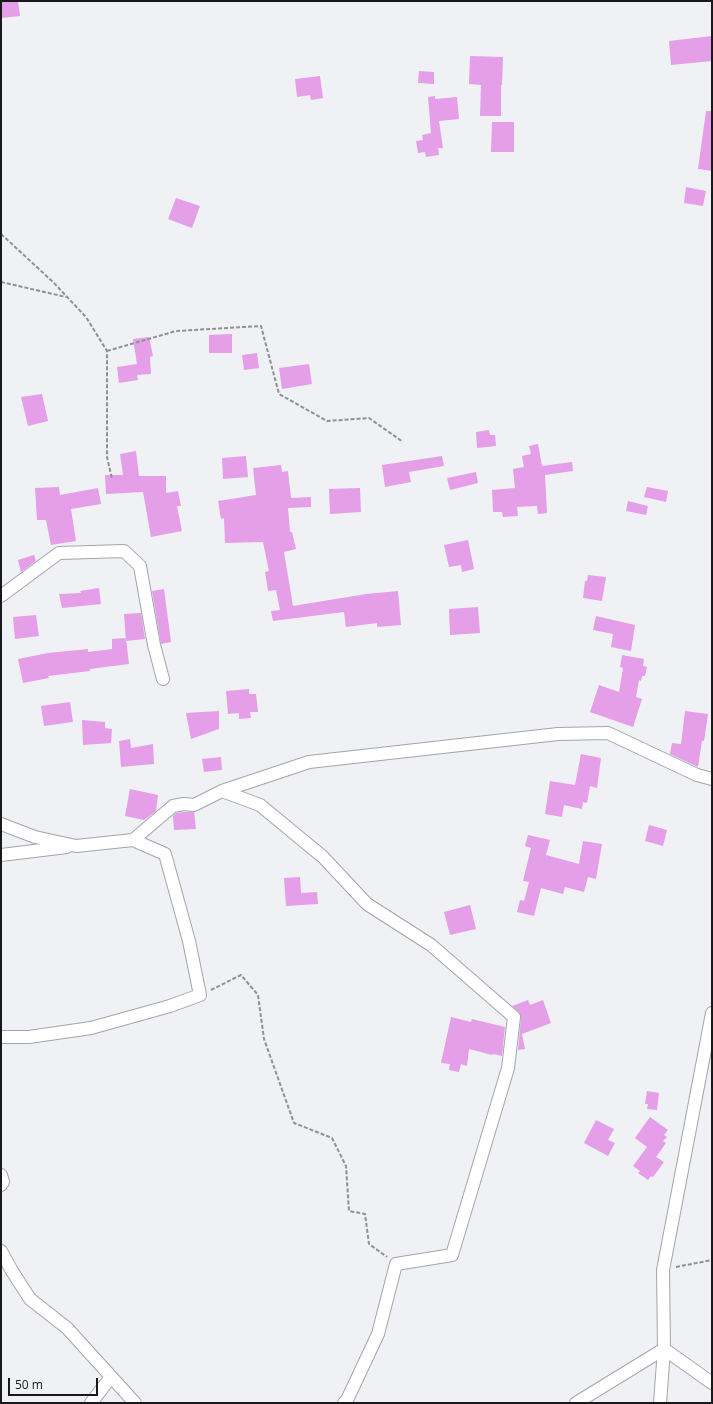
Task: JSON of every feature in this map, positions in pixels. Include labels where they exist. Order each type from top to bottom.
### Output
[{"type":"street","points":[[1,596],[59,553],[124,551],[140,566],[154,645],[163,679]]},
{"type":"street","points":[[133,840],[172,806],[184,804],[194,805],[222,791],[309,762],[558,734],[608,733],[712,780]]},
{"type":"street","points":[[222,791],[260,805],[323,857],[367,904],[431,945],[514,1017],[508,1068],[452,1255],[396,1264],[378,1334],[347,1400],[344,1403]]},
{"type":"street","points":[[1,824],[35,837],[76,846]]},
{"type":"street","points":[[1,855],[133,840],[165,854],[189,941],[200,995],[170,1006],[91,1028],[29,1038],[1,1037]]},
{"type":"street","points":[[660,1403],[664,1349],[663,1270],[712,1013]]},
{"type":"street","points":[[1,1175],[3,1182],[1,1185]]},
{"type":"street","points":[[1,1251],[30,1299],[67,1328],[135,1403]]},
{"type":"street","points":[[664,1349],[712,1383]]},
{"type":"street","points":[[576,1403],[664,1349]]},
{"type":"street","points":[[91,1403],[111,1377]]},
{"type":"path","points":[[1,234],[86,317],[107,351],[107,457],[112,478]]},
{"type":"path","points":[[1,282],[67,297]]},
{"type":"path","points":[[107,351],[176,332],[261,326],[279,394],[327,421],[369,418],[403,442]]},
{"type":"path","points":[[200,995],[241,975],[258,995],[264,1039],[294,1123],[332,1138],[346,1166],[348,1211],[365,1214],[369,1244],[396,1264]]},
{"type":"path","points":[[663,1270],[712,1260]]},
{"type":"building","points":[[1,1],[18,1],[20,16],[1,18]]},
{"type":"building","points":[[712,36],[712,61],[671,65],[669,41]]},
{"type":"building","points":[[470,56],[503,57],[501,116],[480,116],[481,85],[469,84]]},
{"type":"building","points":[[419,71],[434,72],[434,84],[418,83]]},
{"type":"building","points":[[320,76],[323,98],[311,100],[310,95],[297,97],[295,79]]},
{"type":"building","points":[[435,96],[435,99],[457,97],[459,119],[439,121],[443,148],[438,148],[439,155],[426,157],[425,152],[418,153],[416,141],[423,140],[422,135],[431,133],[428,97]]},
{"type":"building","points":[[706,111],[712,111],[712,171],[698,169]]},
{"type":"building","points":[[492,122],[514,122],[514,152],[491,152]]},
{"type":"building","points":[[686,187],[706,191],[703,206],[684,203]]},
{"type":"building","points":[[176,198],[200,206],[192,228],[168,219]]},
{"type":"building","points":[[232,334],[232,353],[209,353],[209,335]]},
{"type":"building","points":[[149,337],[153,356],[150,357],[151,374],[137,375],[138,380],[119,383],[117,367],[137,364],[133,339]]},
{"type":"building","points":[[257,353],[259,368],[244,370],[242,355]]},
{"type":"building","points":[[309,364],[312,384],[282,389],[279,368]]},
{"type":"building","points":[[42,394],[48,421],[28,426],[21,397]]},
{"type":"building","points":[[489,430],[490,435],[495,435],[496,446],[477,448],[476,432]]},
{"type":"building","points":[[538,444],[542,466],[572,462],[573,471],[545,475],[547,513],[538,514],[537,506],[517,507],[518,516],[503,517],[502,512],[493,512],[492,490],[515,488],[513,469],[524,467],[522,456],[531,454],[529,446]]},
{"type":"building","points":[[136,451],[139,476],[166,476],[166,493],[178,491],[181,506],[177,506],[182,531],[151,537],[143,492],[106,494],[105,475],[123,475],[120,454]]},
{"type":"building","points":[[246,456],[248,477],[223,479],[222,458]]},
{"type":"building","points":[[442,456],[444,466],[409,472],[411,482],[385,487],[382,465]]},
{"type":"building","points":[[281,465],[282,472],[288,471],[291,498],[311,497],[311,507],[288,508],[290,532],[292,532],[296,549],[284,552],[293,606],[366,594],[398,591],[401,625],[377,627],[377,623],[346,627],[344,612],[273,621],[271,611],[280,610],[276,590],[268,591],[265,572],[269,571],[263,542],[225,543],[224,518],[221,519],[218,501],[256,495],[253,468]]},
{"type":"building","points":[[476,472],[478,483],[450,490],[447,478]]},
{"type":"building","points":[[59,487],[60,495],[98,488],[101,504],[71,509],[76,541],[51,545],[46,520],[37,520],[35,488]]},
{"type":"building","points":[[647,487],[668,491],[666,502],[644,497]]},
{"type":"building","points":[[360,488],[361,512],[330,514],[329,489]]},
{"type":"building","points":[[628,501],[648,506],[646,515],[626,511]]},
{"type":"building","points":[[468,540],[474,569],[462,572],[461,565],[449,567],[444,545]]},
{"type":"building","points":[[34,555],[36,561],[21,572],[18,560]]},
{"type":"building","points":[[588,575],[606,577],[602,601],[583,598],[585,581],[587,581]]},
{"type":"building","points":[[99,588],[101,604],[62,608],[59,594],[81,593],[80,591]]},
{"type":"building","points":[[164,589],[171,642],[161,644],[152,591]]},
{"type":"building","points":[[478,607],[480,633],[450,635],[449,609]]},
{"type":"building","points":[[141,613],[145,639],[126,641],[124,614]]},
{"type":"building","points":[[36,615],[39,636],[15,639],[13,617]]},
{"type":"building","points":[[596,616],[635,625],[631,651],[611,647],[613,634],[593,630]]},
{"type":"building","points":[[126,638],[129,664],[90,669],[90,671],[48,676],[49,678],[23,683],[18,659],[48,653],[88,649],[88,652],[112,649],[112,639]]},
{"type":"building","points":[[622,655],[644,659],[643,666],[647,667],[645,676],[642,676],[641,681],[639,680],[636,697],[642,699],[633,727],[590,712],[599,685],[619,692],[623,668],[620,667]]},
{"type":"building","points":[[249,689],[249,694],[256,694],[258,712],[250,712],[251,718],[239,719],[239,713],[228,714],[226,691]]},
{"type":"building","points":[[70,702],[73,722],[44,726],[41,706]]},
{"type":"building","points":[[219,711],[219,729],[191,739],[186,713]]},
{"type":"building","points":[[685,711],[708,714],[698,767],[670,754],[672,743],[681,744]]},
{"type":"building","points":[[82,720],[105,722],[105,728],[112,729],[111,743],[83,745]]},
{"type":"building","points":[[130,739],[131,748],[153,744],[154,764],[121,767],[119,741]]},
{"type":"building","points":[[581,754],[601,758],[597,788],[590,786],[587,803],[583,802],[582,809],[564,805],[562,817],[545,814],[550,781],[575,785]]},
{"type":"building","points":[[221,757],[222,770],[204,772],[202,759]]},
{"type":"building","points":[[130,789],[158,795],[156,811],[144,820],[125,816]]},
{"type":"building","points":[[194,812],[196,829],[174,830],[173,816],[176,813]]},
{"type":"building","points":[[649,825],[667,830],[663,846],[645,841]]},
{"type":"building","points":[[528,835],[550,840],[546,855],[579,864],[583,841],[602,844],[596,879],[588,877],[584,892],[565,887],[563,894],[541,888],[534,916],[517,912],[520,900],[524,901],[529,882],[523,881],[531,848],[525,846]]},
{"type":"building","points":[[300,877],[301,893],[317,892],[318,904],[286,906],[284,878]]},
{"type":"building","points":[[470,905],[476,929],[450,935],[444,912]]},
{"type":"building","points":[[528,1000],[530,1005],[543,1000],[551,1023],[522,1034],[525,1049],[518,1050],[521,1018],[519,1012],[512,1006]]},
{"type":"building","points":[[451,1017],[471,1022],[472,1019],[505,1027],[502,1056],[469,1049],[467,1066],[461,1064],[459,1072],[449,1070],[450,1064],[441,1063]]},
{"type":"building","points":[[647,1091],[659,1093],[657,1110],[647,1109],[648,1104],[645,1104]]},
{"type":"building","points":[[650,1117],[668,1130],[664,1135],[667,1137],[663,1141],[666,1143],[656,1157],[664,1162],[653,1177],[651,1176],[648,1180],[638,1173],[640,1171],[633,1166],[647,1147],[635,1138]]},
{"type":"building","points":[[596,1120],[614,1129],[608,1140],[615,1143],[608,1156],[584,1143]]}]
